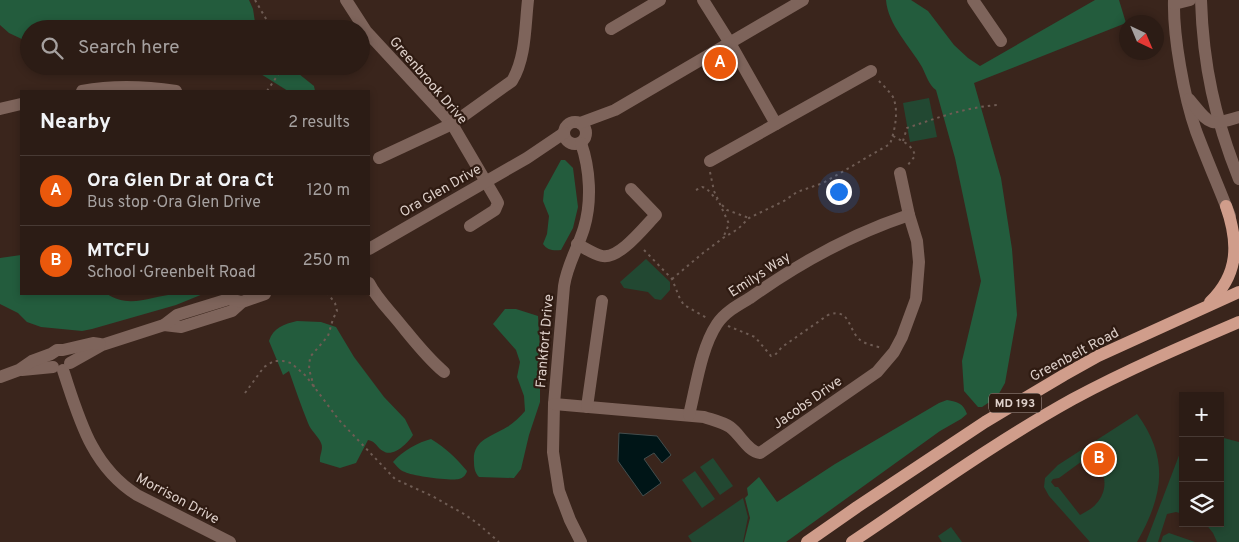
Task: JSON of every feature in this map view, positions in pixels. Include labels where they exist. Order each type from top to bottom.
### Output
[{"type":"main road","points":[[1204,307],[1220,293],[1228,282],[1232,270],[1235,246],[1231,220],[1226,206]]},
{"type":"main road","name":"Greenbelt Road","points":[[807,542],[1004,410],[1098,356],[1239,292]]},
{"type":"main road","name":"MD 193","points":[[852,542],[993,448],[1072,400],[1112,379],[1239,322]]},
{"type":"street","name":"Greenbrook Drive","points":[[346,0],[357,20]]},
{"type":"street","points":[[379,158],[452,124],[512,81],[521,61],[528,0]]},
{"type":"street","points":[[611,29],[660,0]]},
{"type":"street","points":[[703,0],[776,124]]},
{"type":"street","name":"Ora Glen Drive","points":[[370,248],[527,158],[576,135],[615,110],[803,0]]},
{"type":"street","points":[[1190,0],[1174,2],[1178,49],[1186,96],[1196,131],[1239,240]]},
{"type":"street","points":[[1200,0],[1209,86],[1219,124],[1239,179]]},
{"type":"street","points":[[979,2],[1001,41]]},
{"type":"street","name":"Greenbrook Drive","points":[[370,38],[452,124],[496,199],[498,207],[470,226]]},
{"type":"street","points":[[710,161],[871,71]]},
{"type":"street","points":[[88,90],[132,86],[170,90]]},
{"type":"street","points":[[1186,96],[1204,117],[1212,123],[1219,124],[1239,117]]},
{"type":"street","points":[[0,109],[20,104]]},
{"type":"street","name":"Frankfort Drive","points":[[576,135],[586,156],[589,200],[584,228],[565,275],[554,404],[553,444],[559,491],[581,542]]},
{"type":"street","name":"Jacobs Drive","points":[[554,404],[704,417],[731,428],[753,450],[760,453],[877,372],[894,352],[902,337],[916,299],[919,262],[917,241],[900,173]]},
{"type":"street","points":[[577,244],[600,256],[612,256],[656,215],[631,189]]},
{"type":"street","name":"Emilys Way","points":[[689,415],[708,344],[718,323],[726,314],[769,284],[810,259],[865,231],[909,215]]},
{"type":"street","points":[[370,285],[375,294],[432,363],[444,372]]},
{"type":"street","points":[[19,370],[62,367],[102,345],[164,325],[181,327],[232,311],[242,302],[262,295]]},
{"type":"street","points":[[587,406],[602,301]]},
{"type":"street","points":[[0,377],[19,370],[32,361],[57,352],[93,343],[102,345]]},
{"type":"street","points":[[57,352],[70,356],[62,367]]},
{"type":"street","points":[[57,352],[50,362],[62,367]]},
{"type":"street","name":"Morrison Drive","points":[[62,367],[85,434],[102,464],[121,483],[137,495],[230,542]]},
{"type":"path","points":[[255,0],[267,20]]},
{"type":"path","points":[[672,279],[723,238],[738,229],[749,218],[784,202],[797,192],[823,183],[890,144],[893,136],[896,109],[892,97],[871,71]]},
{"type":"path","points":[[269,90],[278,75]]},
{"type":"path","points":[[903,141],[907,128],[979,106],[998,105]]},
{"type":"path","points":[[893,136],[914,150],[915,156],[900,173]]},
{"type":"path","points":[[710,161],[711,182],[729,224],[723,238]]},
{"type":"path","points":[[696,190],[702,187],[706,188],[727,210],[749,218]]},
{"type":"path","points":[[644,250],[672,279],[684,305],[718,323],[755,337],[771,356],[775,355],[782,347],[828,315],[836,312],[846,318],[860,340],[894,352]]},
{"type":"path","points":[[314,387],[309,369],[310,357],[328,336],[337,311],[335,303],[329,295]]},
{"type":"path","points":[[245,393],[264,367],[274,362],[283,361],[291,363],[299,369],[339,420],[395,479],[432,496],[464,514],[477,522],[499,542]]},
{"type":"green space","points":[[0,0],[249,0],[255,20],[20,20],[20,38],[9,33],[0,25]]},
{"type":"green space","points":[[886,0],[911,0],[928,11],[954,45],[980,66],[1095,0],[1119,0],[1124,15],[1119,15],[1119,26],[974,83],[1001,178],[1012,249],[1017,315],[1005,383],[997,397],[982,407],[978,407],[964,391],[962,361],[981,281],[955,158],[936,90],[895,27]]},
{"type":"green space","points":[[262,75],[300,75],[314,86],[315,90],[286,90]]},
{"type":"green space","points":[[929,98],[937,137],[910,142],[903,103]]},
{"type":"green space","points":[[561,160],[565,160],[573,168],[578,207],[573,228],[561,250],[555,250],[548,249],[543,244],[547,234],[549,216],[543,201],[544,191]]},
{"type":"green space","points":[[20,255],[20,295],[109,295],[124,301],[132,301],[166,295],[201,295],[176,305],[92,329],[82,331],[41,327],[27,322],[18,313],[0,304],[0,258]]},
{"type":"green space","points":[[646,259],[670,282],[670,290],[661,300],[655,299],[648,292],[624,288],[620,282]]},
{"type":"green space","points":[[505,309],[516,309],[538,316],[540,402],[529,435],[521,469],[514,478],[479,477],[475,470],[474,455],[479,444],[512,424],[525,411],[524,396],[517,377],[520,362],[516,350],[493,324]]},
{"type":"green space","points":[[297,321],[321,322],[336,327],[354,357],[384,397],[405,419],[413,435],[408,442],[396,451],[387,453],[368,440],[356,463],[340,468],[320,462],[322,448],[319,438],[308,423],[289,371],[283,375],[269,341],[273,333],[280,327]]},
{"type":"green space","points":[[947,400],[960,404],[964,407],[967,414],[940,431],[786,542],[744,542],[750,518],[745,498],[748,495],[747,488],[759,477],[777,502],[835,464]]},
{"type":"green space","points":[[1137,414],[1148,431],[1155,447],[1159,478],[1153,509],[1137,542],[1090,542],[1049,496],[1044,487],[1045,478],[1058,465]],"holes":[[[1089,456],[1095,461],[1104,478],[1103,492],[1094,506],[1080,515],[1058,487],[1055,487],[1051,482]]]},
{"type":"green space","points":[[1224,438],[1239,442],[1239,542],[1217,542],[1208,527],[1224,527]]},
{"type":"green space","points":[[431,439],[451,453],[467,471],[463,477],[448,479],[409,474],[401,470],[393,462],[401,454],[421,442]]},
{"type":"green space","points":[[1179,455],[1179,513],[1167,514],[1158,542],[1146,542]]},
{"type":"green space","points":[[713,458],[733,486],[720,495],[700,467]]},
{"type":"green space","points":[[695,471],[715,499],[702,508],[682,480]]},
{"type":"green space","points":[[743,498],[748,517],[743,542],[692,542],[688,536]]},
{"type":"green space","points":[[951,527],[962,542],[942,542],[938,536]]},
{"type":"green space","points":[[1169,533],[1195,542],[1161,542],[1163,536]]},
{"type":"shaded area","points":[[619,433],[657,436],[671,455],[662,463],[654,453],[644,459],[661,483],[643,496],[618,461]]},
{"type":"place","name":"Ora Glen Dr at Ora Ct","points":[[720,63]]},
{"type":"place","name":"MTCFU","points":[[1099,459]]}]
